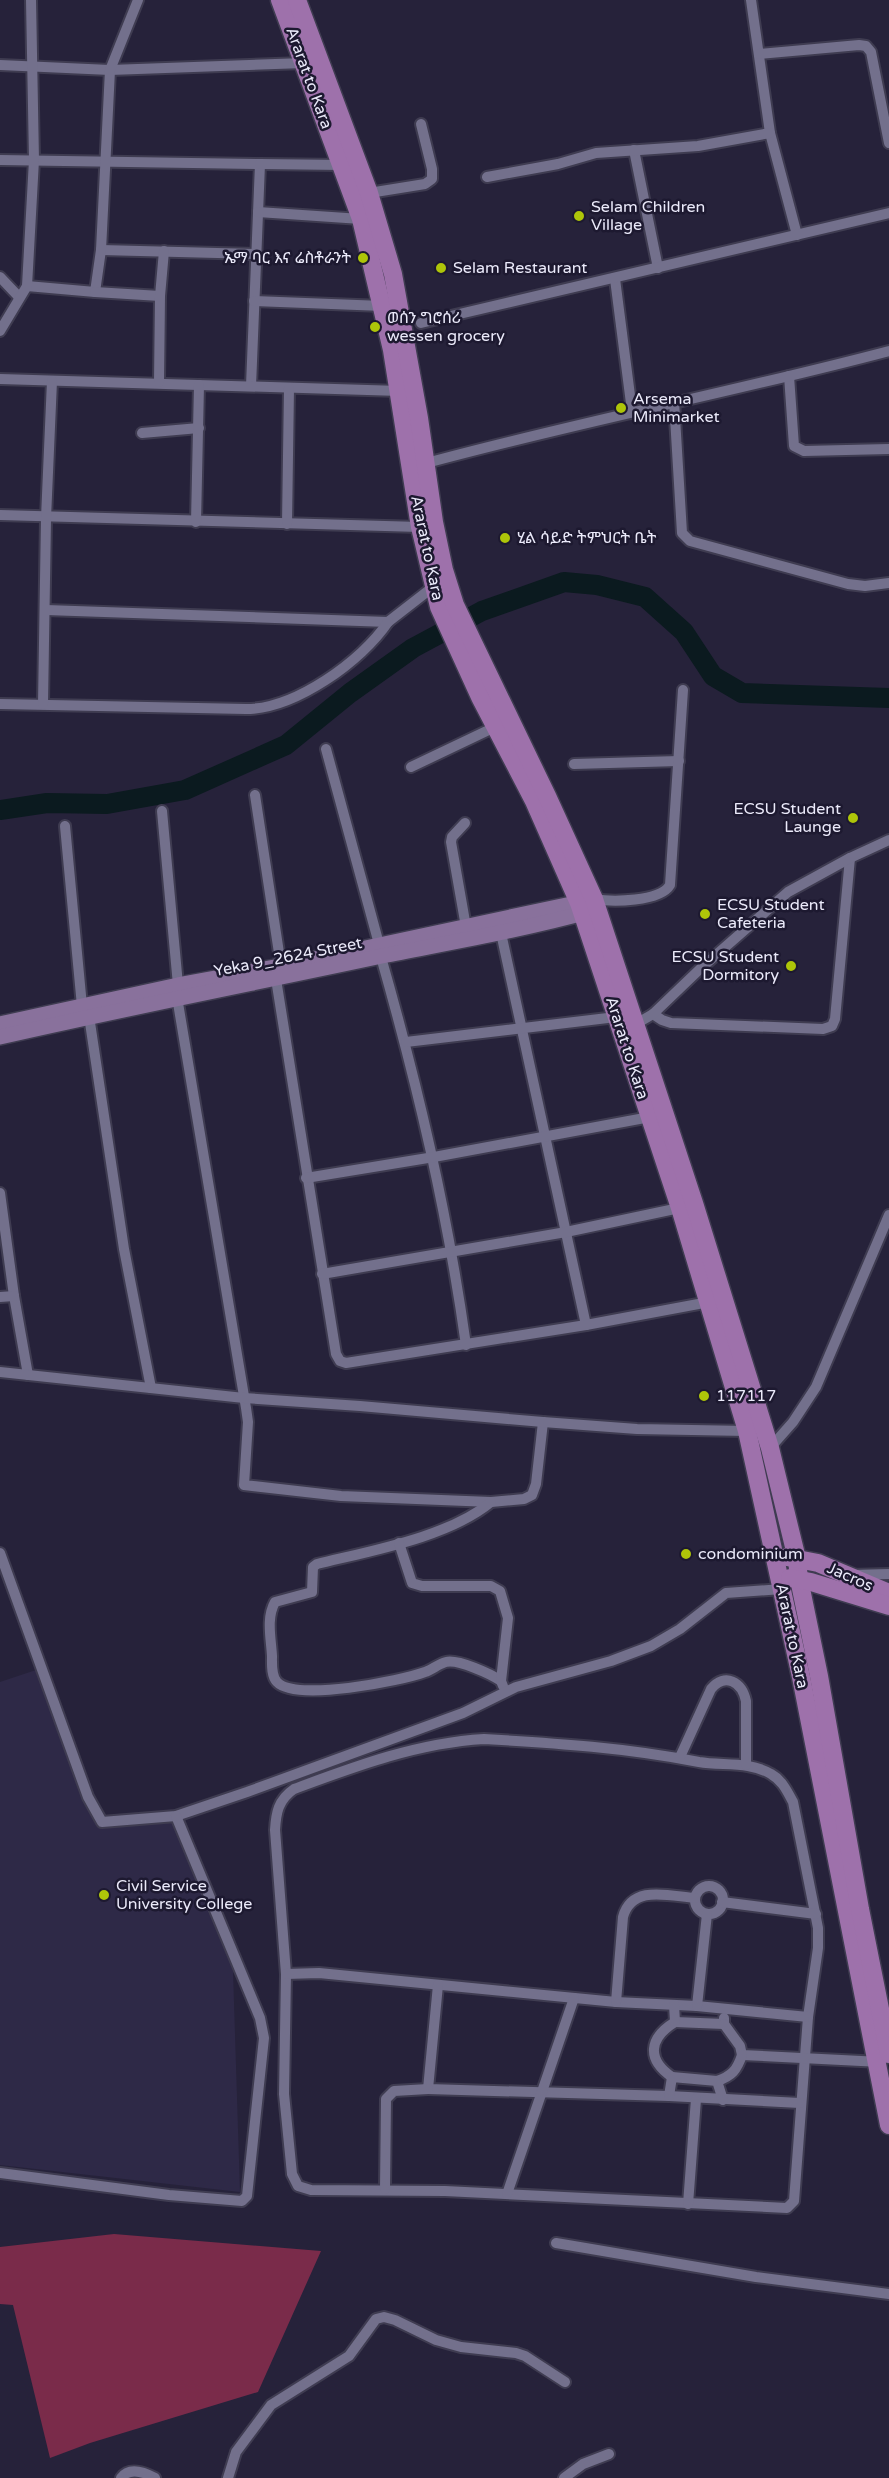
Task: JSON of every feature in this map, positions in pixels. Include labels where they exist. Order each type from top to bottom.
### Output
[{"type":"main road","name":"Ararat to Kara","points":[[280,0],[304,63],[350,164],[369,193],[393,274],[419,418],[417,465],[420,527],[436,577],[495,727],[541,798]]},
{"type":"main road","name":"Ararat to Kara","points":[[297,0],[350,164],[417,465],[436,577]]},
{"type":"main road","name":"Ararat to Kara","points":[[459,634],[593,905],[636,1024],[747,1431],[884,2059]]},
{"type":"main road","name":"Ararat to Kara","points":[[593,905],[616,1017],[650,1117],[687,1206],[770,1448],[797,1559],[860,1909],[884,2059],[889,2125]]},
{"type":"main road","name":"Yeka 9_2624 Street","points":[[0,1024],[85,1011],[177,991],[278,973],[380,950],[466,927],[538,918],[593,905]]},
{"type":"main road","name":"Yeka 9_2624 Street","points":[[380,950],[501,933],[538,918]]},
{"type":"main road","name":"Yeka 9_2624 Street","points":[[0,1037],[85,1011]]},
{"type":"main road","name":"Jacros","points":[[775,1554],[818,1563],[889,1593]]},
{"type":"main road","name":"Jacros","points":[[781,1582],[799,1579],[889,1606]]},
{"type":"street","points":[[0,331],[27,286],[34,160],[31,0]]},
{"type":"street","points":[[95,292],[101,250],[110,70],[138,0]]},
{"type":"street","points":[[752,0],[770,133],[797,235]]},
{"type":"street","points":[[759,54],[866,46],[871,52],[889,142]]},
{"type":"street","points":[[0,65],[110,70],[304,63]]},
{"type":"street","points":[[369,193],[425,184],[432,179],[432,169],[421,124]]},
{"type":"street","points":[[487,177],[558,164],[596,153],[698,146],[770,133]]},
{"type":"street","points":[[634,150],[658,268]]},
{"type":"street","points":[[0,160],[350,164]]},
{"type":"street","points":[[250,386],[260,164]]},
{"type":"street","points":[[258,212],[361,219]]},
{"type":"street","points":[[421,323],[889,213]]},
{"type":"street","points":[[101,250],[257,254]]},
{"type":"street","points":[[159,382],[160,296],[164,251]]},
{"type":"street","points":[[0,277],[19,297]]},
{"type":"street","points":[[615,279],[632,411]]},
{"type":"street","points":[[27,286],[160,296]]},
{"type":"street","points":[[254,301],[383,306]]},
{"type":"street","points":[[417,465],[632,411],[889,351]]},
{"type":"street","points":[[789,376],[794,446],[797,449],[804,451],[889,449]]},
{"type":"street","points":[[0,379],[400,391]]},
{"type":"street","points":[[44,704],[46,518],[52,381]]},
{"type":"street","points":[[196,522],[199,385]]},
{"type":"street","points":[[287,524],[289,388]]},
{"type":"street","points":[[674,401],[684,537],[690,541],[848,584],[865,586],[889,583]]},
{"type":"street","points":[[142,433],[199,428]]},
{"type":"street","points":[[0,515],[420,527]]},
{"type":"street","points":[[0,704],[260,708],[287,699],[318,684],[355,658],[379,635],[388,622],[436,577]]},
{"type":"street","points":[[46,610],[388,622]]},
{"type":"street","points":[[593,905],[626,902],[665,892],[670,885],[683,690]]},
{"type":"street","points":[[411,767],[495,727]]},
{"type":"street","points":[[326,749],[406,1042],[434,1157],[453,1253],[466,1345]]},
{"type":"street","points":[[574,764],[678,761]]},
{"type":"street","points":[[255,795],[306,1178],[336,1354],[340,1361],[346,1363],[466,1345],[710,1302]]},
{"type":"street","points":[[162,811],[177,991],[235,1332],[248,1422],[243,1482],[246,1487],[341,1496],[491,1502],[524,1499],[532,1495],[536,1484],[543,1422]]},
{"type":"street","points":[[465,823],[452,837],[451,842],[466,927]]},
{"type":"street","points":[[65,825],[85,1011],[124,1249],[151,1388]]},
{"type":"street","points":[[636,1024],[653,1014],[700,969],[788,892],[850,858],[889,840]]},
{"type":"street","points":[[653,1014],[662,1020],[690,1024],[789,1029],[823,1029],[832,1026],[835,1019],[850,858]]},
{"type":"street","points":[[501,933],[586,1325]]},
{"type":"street","points":[[406,1042],[616,1017]]},
{"type":"street","points":[[306,1178],[650,1117]]},
{"type":"street","points":[[0,1193],[14,1296],[28,1375]]},
{"type":"street","points":[[322,1274],[566,1232],[687,1206]]},
{"type":"street","points":[[770,1448],[793,1422],[816,1387],[889,1215]]},
{"type":"street","points":[[0,1298],[14,1296]]},
{"type":"street","points":[[0,1372],[244,1398],[543,1422],[637,1429],[747,1431]]},
{"type":"street","points":[[491,1502],[478,1512],[457,1522],[399,1544],[317,1564],[313,1567],[312,1592],[275,1602],[271,1610],[273,1674],[277,1683],[284,1686],[309,1690],[333,1690],[380,1684],[426,1672],[446,1662],[469,1667],[503,1687]]},
{"type":"street","points":[[399,1544],[412,1583],[422,1586],[491,1586],[500,1591],[508,1618],[503,1687]]},
{"type":"street","points":[[0,1553],[88,1797],[102,1822],[176,1816],[381,1744],[463,1713],[503,1687],[611,1661],[651,1646],[680,1629],[726,1593],[781,1582]]},
{"type":"street","points":[[848,1576],[889,1574]]},
{"type":"street","points":[[680,1757],[711,1689],[717,1682],[726,1680],[739,1685],[744,1692],[746,1765]]},
{"type":"street","points":[[484,1739],[585,1745],[680,1757],[722,1765],[746,1765],[771,1774],[784,1784],[793,1802],[816,1914],[818,1948],[808,2017],[794,2201],[787,2208],[385,2189],[311,2190],[298,2186],[292,2174],[284,2094],[286,1974],[275,1830],[277,1810],[284,1796],[294,1789],[359,1764],[431,1745],[484,1739]]},
{"type":"street","points":[[0,2173],[169,2195],[242,2201],[247,2196],[264,2038],[260,2018],[176,1816]]},
{"type":"street","points":[[711,1886],[717,1889],[723,1902],[720,1909],[707,1914],[700,1911],[695,1898],[698,1891],[711,1886]]},
{"type":"street","points":[[616,2002],[623,1917],[633,1898],[643,1895],[695,1898]]},
{"type":"street","points":[[723,1902],[816,1914]]},
{"type":"street","points":[[697,2006],[707,1914]]},
{"type":"street","points":[[286,1974],[319,1973],[616,2002],[697,2006],[808,2017]]},
{"type":"street","points":[[428,2089],[438,1984]]},
{"type":"street","points":[[507,2194],[574,1998]]},
{"type":"street","points":[[674,2005],[675,2022]]},
{"type":"street","points":[[723,2009],[724,2024],[740,2046],[741,2055],[737,2068],[729,2077],[717,2081],[672,2077],[656,2061],[654,2050],[657,2039],[666,2028],[675,2022],[724,2024]]},
{"type":"street","points":[[741,2055],[805,2060],[884,2059]]},
{"type":"street","points":[[669,2096],[672,2077]]},
{"type":"street","points":[[717,2081],[723,2100]]},
{"type":"street","points":[[385,2189],[386,2099],[394,2091],[428,2089],[542,2092],[800,2103]]},
{"type":"street","points":[[688,2204],[696,2098]]},
{"type":"street","points":[[556,2243],[756,2277],[889,2294]]},
{"type":"street","points":[[228,2478],[236,2452],[271,2405],[349,2356],[376,2319],[384,2317],[395,2320],[436,2340],[461,2347],[516,2353],[525,2356],[565,2382]]},
{"type":"street","points":[[564,2478],[583,2464],[609,2454]]},
{"type":"street","points":[[121,2478],[125,2472],[131,2471],[155,2478]]},
{"type":"shaded area","name":"Civil Service University College","points":[[45,1667],[104,1818],[181,1810],[233,1971],[240,2192],[0,2165],[0,1682]]},
{"type":"shaded area","points":[[114,2234],[321,2251],[258,2392],[90,2443],[50,2458],[13,2305],[0,2304],[0,2247]]},
{"type":"waterway","points":[[0,810],[47,803],[107,804],[185,790],[286,745],[350,693],[413,648],[482,611],[564,582],[597,585],[645,597],[684,632],[713,676],[742,693],[889,698]]},
{"type":"place","name":"Selam Children Village","points":[[579,216]]},
{"type":"place","name":"ኤማ ባር እና ሬስቶራንት","points":[[363,258]]},
{"type":"place","name":"Selam Restaurant","points":[[441,268]]},
{"type":"place","name":"ወሰን ግሮሰሪ wessen grocery","points":[[375,327]]},
{"type":"place","name":"Arsema Minimarket","points":[[621,408]]},
{"type":"place","name":"ሂል ሳይድ ትምህርት ቤት","points":[[505,538]]},
{"type":"place","name":"ECSU Student Launge","points":[[853,818]]},
{"type":"place","name":"ECSU Student Cafeteria","points":[[705,914]]},
{"type":"place","name":"ECSU Student Dormitory","points":[[791,966]]},
{"type":"place","name":"117117","points":[[704,1396]]},
{"type":"place","name":"condominium","points":[[686,1554]]},
{"type":"place","name":"Civil Service University College","points":[[104,1895]]}]
